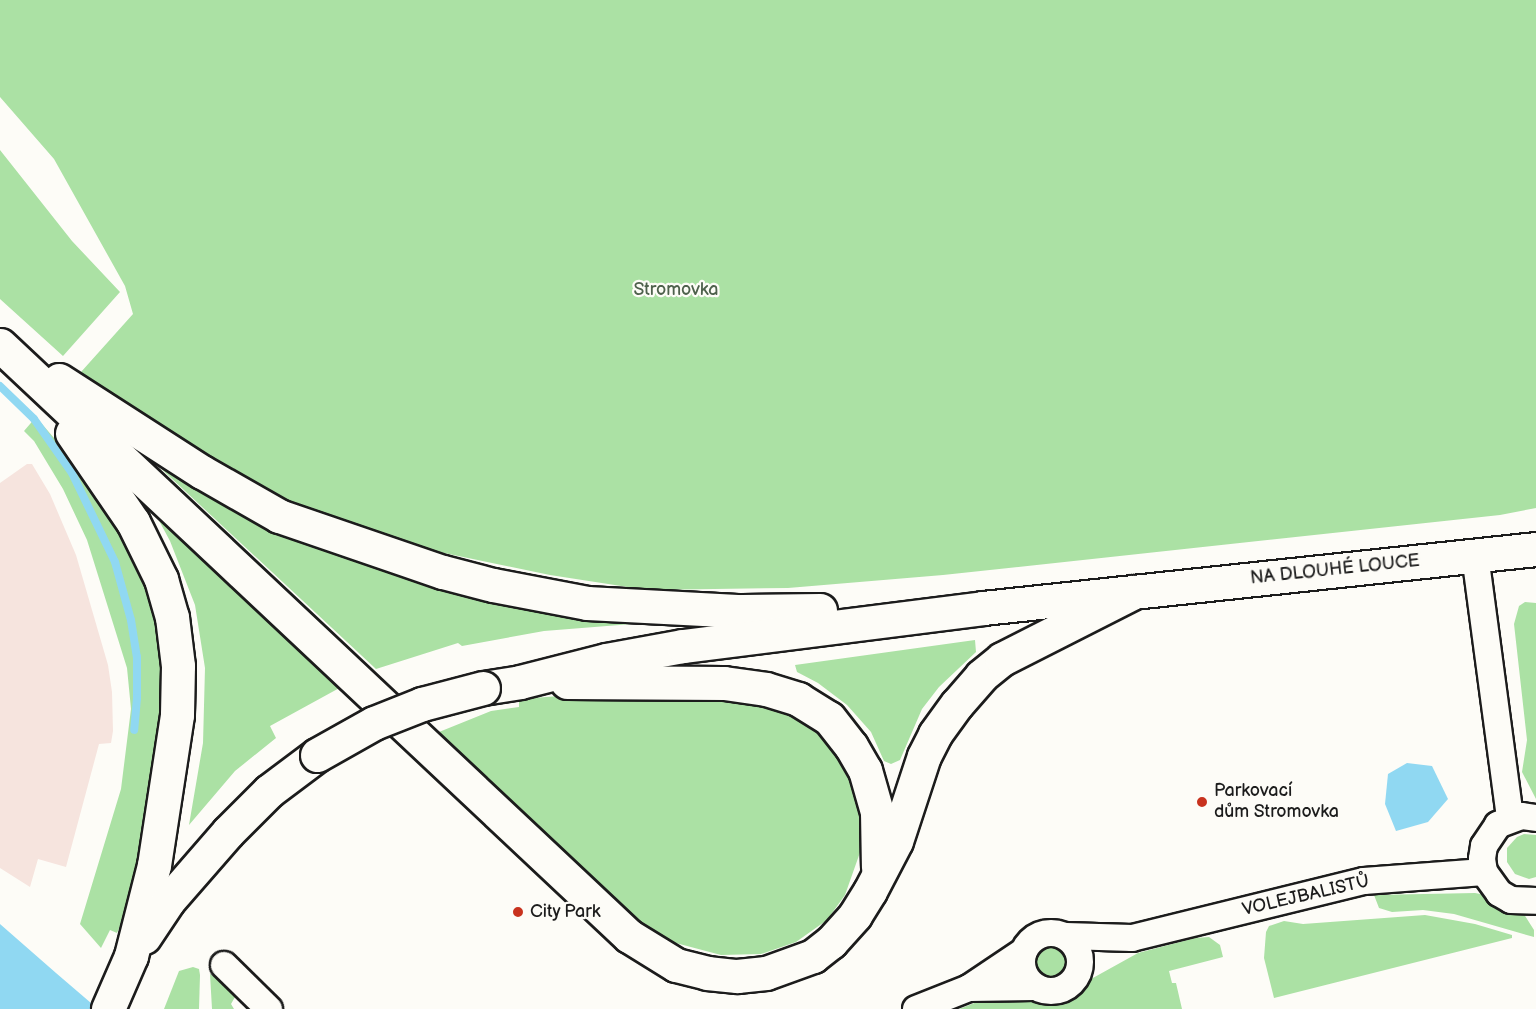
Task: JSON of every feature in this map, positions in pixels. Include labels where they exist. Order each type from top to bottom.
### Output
[{"type":"main road","points":[[0,344],[169,452],[279,516],[443,572],[566,599],[660,608],[742,611],[983,608]]},
{"type":"main road","points":[[0,344],[612,920],[651,951],[676,965],[707,973],[756,974],[791,966],[813,956],[845,929],[896,841],[906,804],[935,734],[981,676],[1002,659],[1033,641],[1134,591]]},
{"type":"main road","points":[[0,344],[61,417],[133,522],[161,579],[172,616],[178,666],[177,715],[154,865],[127,964],[108,1009]]},
{"type":"main road","name":"NA DLOUHÉ LOUCE","points":[[983,608],[1536,549]]},
{"type":"main road","points":[[127,964],[168,901],[228,832],[269,791],[317,755],[374,723],[422,704],[606,660],[683,646],[983,608]]},
{"type":"main road","points":[[520,682],[724,683],[766,689],[798,699],[829,718],[851,746],[865,770],[877,812],[878,874]]},
{"type":"street","points":[[1475,555],[1510,819]]},
{"type":"street","points":[[1536,818],[1510,819],[1498,825],[1484,846],[1484,872],[1499,893],[1511,900],[1536,901]]},
{"type":"street","name":"VOLEJBALISTŮ","points":[[916,1009],[969,988],[1024,951],[1029,943],[1046,933],[1066,936],[1132,938],[1364,881],[1484,872]]},
{"type":"street","points":[[1066,936],[1079,951],[1080,970]]},
{"type":"street","name":"VOLEJBALISTŮ","points":[[969,988],[1034,987],[1042,991],[1061,990],[1070,986],[1080,970],[1132,938]]},
{"type":"street","points":[[1024,951],[1023,971],[1034,987]]},
{"type":"street","points":[[224,965],[269,1009]]},
{"type":"shaded area","points":[[27,464],[32,464],[50,494],[76,555],[108,665],[112,692],[113,731],[111,743],[99,744],[66,867],[38,859],[30,887],[0,868],[0,483]]},
{"type":"green space","name":"Stromovka","points":[[0,0],[1536,0],[1536,508],[1500,515],[943,575],[788,588],[647,590],[550,575],[444,553],[347,527],[268,495],[133,412],[81,372],[133,314],[125,286],[54,159],[0,97]]},
{"type":"green space","points":[[0,150],[72,241],[120,292],[63,356],[0,299]]},
{"type":"green space","points":[[36,417],[97,488],[150,584],[170,667],[133,897],[117,933],[110,930],[101,948],[80,924],[121,789],[131,709],[127,668],[87,540],[63,489],[34,441],[24,431]]},
{"type":"green space","points":[[141,450],[228,504],[670,621],[544,631],[462,646],[458,643],[376,669]]},
{"type":"green space","points":[[161,514],[343,686],[270,726],[276,738],[235,771],[189,825],[203,743],[205,668],[195,605],[170,541],[156,515]]},
{"type":"green space","points":[[1525,602],[1536,603],[1536,799],[1522,772],[1527,740],[1514,624],[1519,606]]},
{"type":"green space","points":[[975,640],[976,652],[939,687],[922,709],[900,760],[891,764],[884,761],[871,732],[847,705],[818,683],[797,672],[795,665]]},
{"type":"green space","points":[[756,695],[825,731],[855,772],[865,804],[863,844],[845,895],[827,920],[796,942],[761,954],[721,955],[672,942],[645,926],[439,732],[491,711],[519,707],[519,699],[560,696]]},
{"type":"green space","points":[[1524,834],[1536,835],[1536,877],[1529,879],[1515,874],[1507,862],[1507,848],[1517,837]]},
{"type":"green space","points":[[1475,893],[1491,896],[1522,911],[1534,930],[1534,937],[1454,914],[1423,910],[1392,912],[1379,908],[1374,895]]},
{"type":"green space","points":[[1425,915],[1475,924],[1512,935],[1512,938],[1274,998],[1264,958],[1266,932],[1269,926],[1284,921],[1303,924]]},
{"type":"green space","points":[[1209,937],[1220,945],[1223,957],[1169,971],[1172,983],[1176,983],[1182,1009],[959,1009],[982,1000],[1064,994],[1138,953],[1195,938]]},
{"type":"green space","points":[[1051,946],[1063,951],[1068,963],[1063,975],[1051,980],[1039,975],[1034,963],[1039,951]]},
{"type":"green space","points":[[193,967],[199,969],[200,975],[199,1009],[164,1009],[179,971]]},
{"type":"green space","points":[[210,974],[222,982],[235,997],[231,1004],[234,1009],[212,1009]]},
{"type":"water","points":[[1407,763],[1432,766],[1448,799],[1428,822],[1396,831],[1385,804],[1388,774]]},
{"type":"water","points":[[0,924],[56,973],[98,1009],[0,1009]]},
{"type":"waterway","points":[[0,386],[34,419],[72,473],[115,562],[131,620],[137,657],[134,730]]},
{"type":"place","name":"Parkovací dům Stromovka","points":[[1202,802]]},
{"type":"place","name":"City Park","points":[[518,912]]}]
